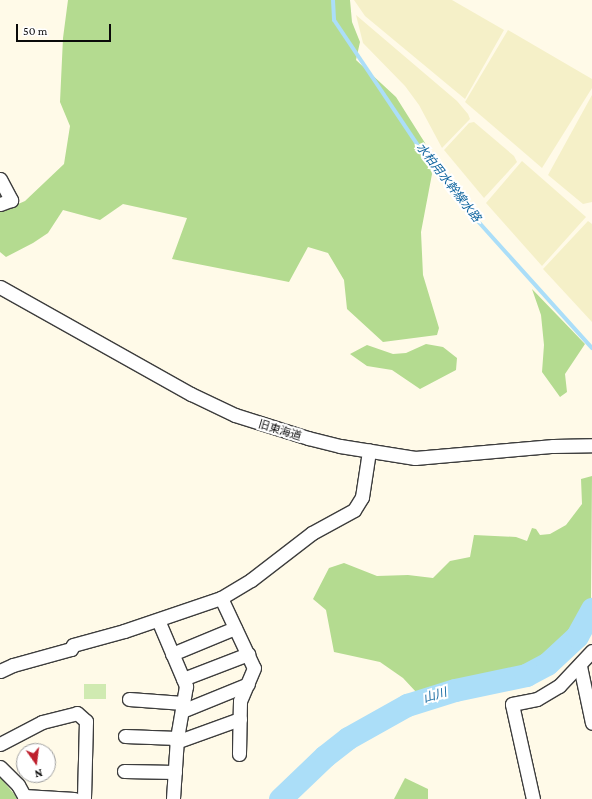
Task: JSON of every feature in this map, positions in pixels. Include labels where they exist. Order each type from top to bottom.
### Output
[{"type":"street","points":[[0,179],[11,200],[0,204]]},
{"type":"street","name":"旧東海道","points":[[0,287],[191,394],[236,415],[308,438],[369,451],[415,458],[553,446],[592,445]]},
{"type":"street","points":[[0,671],[14,665],[71,649],[73,645],[158,620],[221,598],[261,572],[312,533],[354,510],[362,497],[369,451]]},
{"type":"street","points":[[221,598],[254,668],[240,701],[239,754]]},
{"type":"street","points":[[158,620],[183,679],[186,692],[177,740],[173,799]]},
{"type":"street","points":[[172,654],[235,628]]},
{"type":"street","points":[[533,799],[512,704],[537,699],[559,686],[580,666],[592,651]]},
{"type":"street","points":[[183,679],[248,654]]},
{"type":"street","points":[[580,666],[592,722]]},
{"type":"street","points":[[129,699],[183,707],[248,684]]},
{"type":"street","points":[[0,744],[42,722],[77,713],[86,721],[84,799]]},
{"type":"street","points":[[125,736],[177,740],[240,719]]},
{"type":"street","points":[[0,767],[18,785],[24,796],[74,799]]},
{"type":"street","points":[[124,771],[175,772]]},
{"type":"shaded area","points":[[354,0],[452,0],[504,30],[465,99],[365,16]]},
{"type":"shaded area","points":[[356,15],[457,101],[468,114],[470,119],[442,148],[419,105],[405,86],[363,43]]},
{"type":"shaded area","points":[[508,30],[592,79],[592,88],[542,168],[465,102]]},
{"type":"shaded area","points":[[592,95],[592,202],[583,204],[548,175]]},
{"type":"shaded area","points":[[474,122],[514,156],[517,162],[484,198],[444,150],[469,123]]},
{"type":"shaded area","points":[[522,161],[586,217],[542,266],[486,203]]},
{"type":"shaded area","points":[[588,221],[592,224],[592,322],[543,269]]},
{"type":"green space","points":[[68,0],[350,0],[352,22],[360,42],[356,60],[396,97],[425,143],[432,174],[421,232],[423,275],[439,328],[437,335],[383,342],[347,309],[344,280],[328,253],[308,247],[289,282],[172,259],[187,218],[123,204],[100,220],[63,210],[48,233],[33,243],[6,257],[0,252],[0,212],[25,201],[64,164],[70,126],[60,102],[63,38]]},
{"type":"green space","points":[[532,289],[585,344],[565,374],[567,392],[560,397],[542,372],[544,345],[541,315]]},
{"type":"green space","points":[[426,344],[443,347],[457,358],[456,370],[420,389],[392,370],[367,366],[350,354],[367,345],[393,354],[406,353]]},
{"type":"green space","points":[[592,476],[591,598],[571,634],[560,649],[545,662],[531,670],[509,676],[449,685],[417,693],[403,678],[380,662],[334,652],[326,610],[313,599],[329,568],[344,563],[377,576],[408,575],[433,578],[450,561],[470,557],[474,535],[516,537],[527,541],[532,528],[536,529],[540,535],[550,534],[566,525],[582,504],[581,479]]},
{"type":"green space","points":[[84,684],[106,684],[106,699],[84,699]]},
{"type":"green space","points":[[0,777],[15,795],[17,799],[0,799]]},
{"type":"green space","points":[[405,778],[428,789],[428,799],[394,799]]},
{"type":"waterway","name":"水柏用水幹線水路","points":[[333,0],[334,20],[421,150],[475,218],[592,348]]},
{"type":"waterway","name":"山川","points":[[280,799],[325,756],[348,738],[407,705],[455,690],[526,675],[547,664],[577,636],[592,609]]}]
